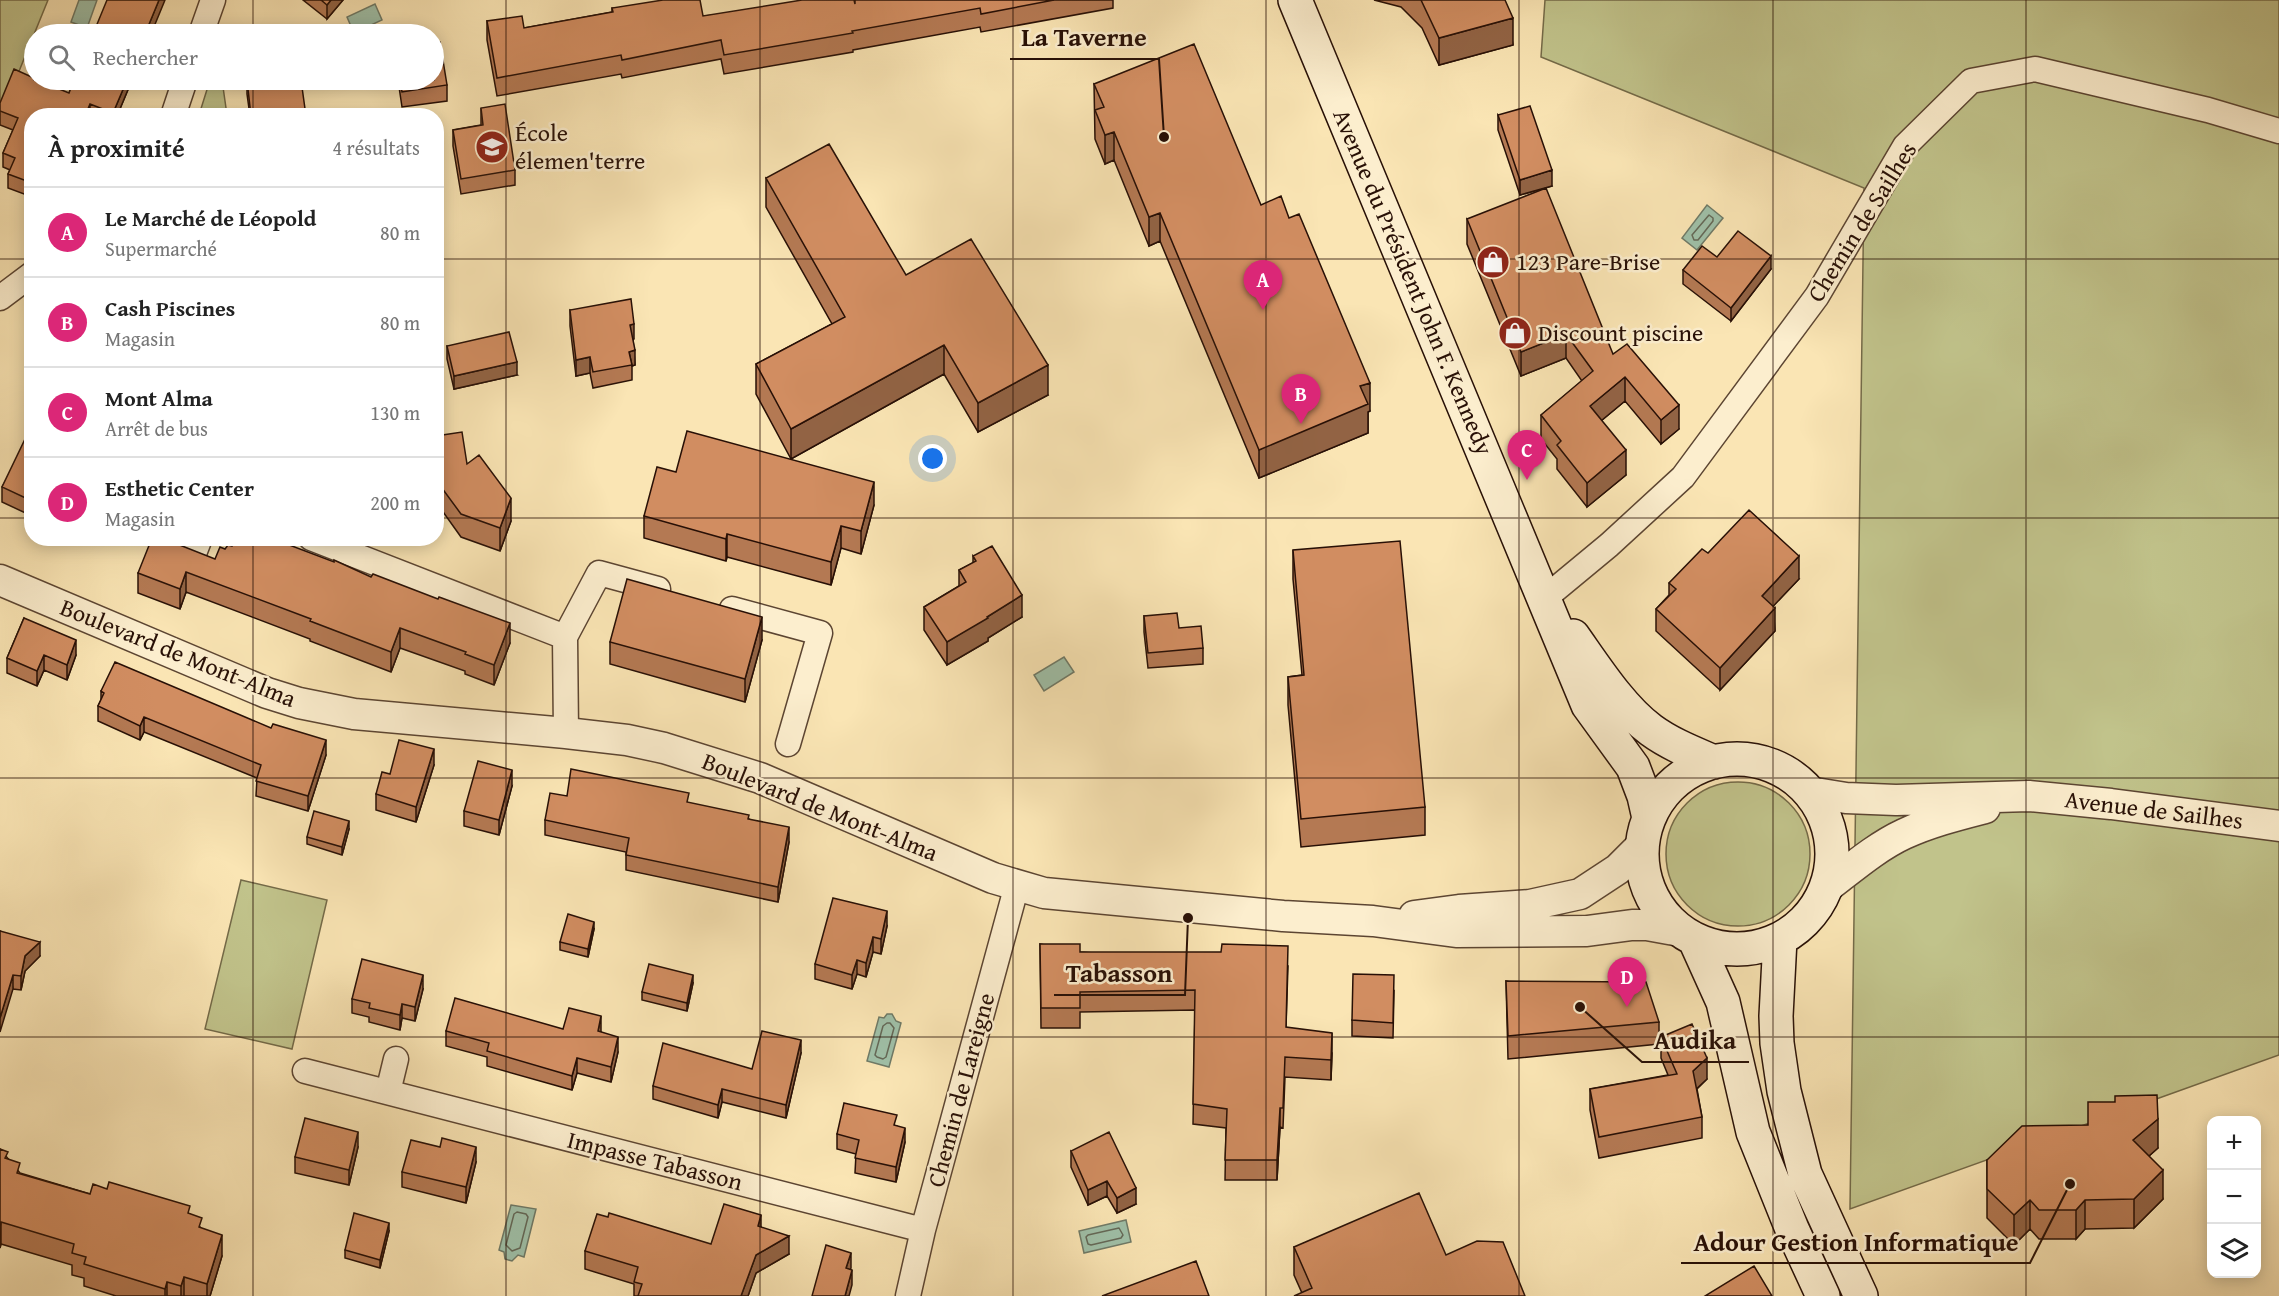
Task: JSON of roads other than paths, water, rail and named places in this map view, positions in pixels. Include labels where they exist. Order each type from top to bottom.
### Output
[{"type":"main road","name":"Avenue du Président John F. Kennedy","points":[[1295,0],[1588,705],[1634,767],[1644,796],[1645,831]]},
{"type":"main road","name":"Avenue du Président John F. Kennedy","points":[[1545,598],[1616,694],[1651,730],[1682,748],[1714,762]]},
{"type":"main road","points":[[1688,935],[1723,948],[1752,948],[1780,939],[1800,926],[1815,908],[1826,888],[1832,863],[1831,837],[1823,813],[1809,792],[1789,774],[1766,763],[1740,759],[1714,762],[1687,773],[1664,793],[1645,831],[1644,877],[1658,907],[1688,935],[1723,1002],[1753,1132],[1792,1229],[1823,1296]]},
{"type":"main road","points":[[1780,939],[1776,1016],[1784,1091],[1805,1174],[1861,1296]]},
{"type":"street","points":[[205,24],[213,0]]},
{"type":"street","name":"Chemin de Sailhes","points":[[1545,598],[1609,545],[1683,477],[1817,296],[1905,146],[1971,81],[2035,69],[2208,110],[2279,131]]},
{"type":"street","points":[[176,108],[182,90]]},
{"type":"street","points":[[0,298],[24,280]]},
{"type":"street","points":[[332,546],[565,637]]},
{"type":"street","points":[[566,733],[565,637],[599,573],[680,595]]},
{"type":"street","name":"Boulevard de Mont-Alma","points":[[0,580],[267,693],[299,703],[354,714],[566,733],[627,740],[664,748],[742,772],[993,878],[1044,893],[1283,916],[1372,921],[1456,932],[1587,931],[1647,925],[1688,935]]},
{"type":"street","points":[[714,604],[820,633],[788,744]]},
{"type":"street","name":"Avenue de Sailhes","points":[[1809,792],[1845,798],[1896,800],[2029,796],[2111,804],[2279,826]]},
{"type":"street","name":"Avenue de Sailhes","points":[[1826,888],[1903,834],[1942,819],[2029,796]]},
{"type":"street","name":"Boulevard de Mont-Alma","points":[[1372,921],[1460,910],[1530,905],[1580,894],[1618,869],[1645,831]]},
{"type":"street","name":"Chemin de Lareigne","points":[[908,1296],[922,1230],[1017,885]]},
{"type":"street","points":[[388,1092],[396,1059]]},
{"type":"street","name":"Impasse Tabasson","points":[[305,1071],[922,1230]]},
{"type":"water","points":[[79,0],[97,0],[88,24],[71,22]]},
{"type":"water","points":[[375,4],[382,20],[373,24],[350,24],[347,17]]},
{"type":"water","points":[[1707,205],[1723,218],[1697,250],[1682,238]]},
{"type":"water","points":[[1064,657],[1074,672],[1044,691],[1034,675]]},
{"type":"water","points":[[887,1014],[892,1014],[896,1021],[901,1023],[889,1067],[867,1061],[879,1017],[884,1018]]},
{"type":"water","points":[[511,1205],[536,1209],[524,1257],[518,1255],[512,1261],[505,1259],[504,1252],[499,1250]]},
{"type":"water","points":[[1126,1220],[1131,1242],[1084,1253],[1079,1231]]},
{"type":"place","name":"La Taverne","points":[[1164,137]]},
{"type":"place","name":"École élemen'terre","points":[[492,147]]},
{"type":"place","name":"123 Pare-Brise","points":[[1493,262]]},
{"type":"place","name":"Le Marché de Léopold","points":[[1263,310]]},
{"type":"place","name":"Discount piscine","points":[[1515,333]]},
{"type":"place","name":"Cash Piscines","points":[[1301,424]]},
{"type":"place","name":"Mont Alma","points":[[1527,480]]},
{"type":"place","name":"Tabasson","points":[[1188,918]]},
{"type":"place","name":"Audika","points":[[1580,1007]]},
{"type":"place","name":"Esthetic Center","points":[[1627,1007]]},
{"type":"place","name":"Adour Gestion Informatique","points":[[2070,1184]]}]
